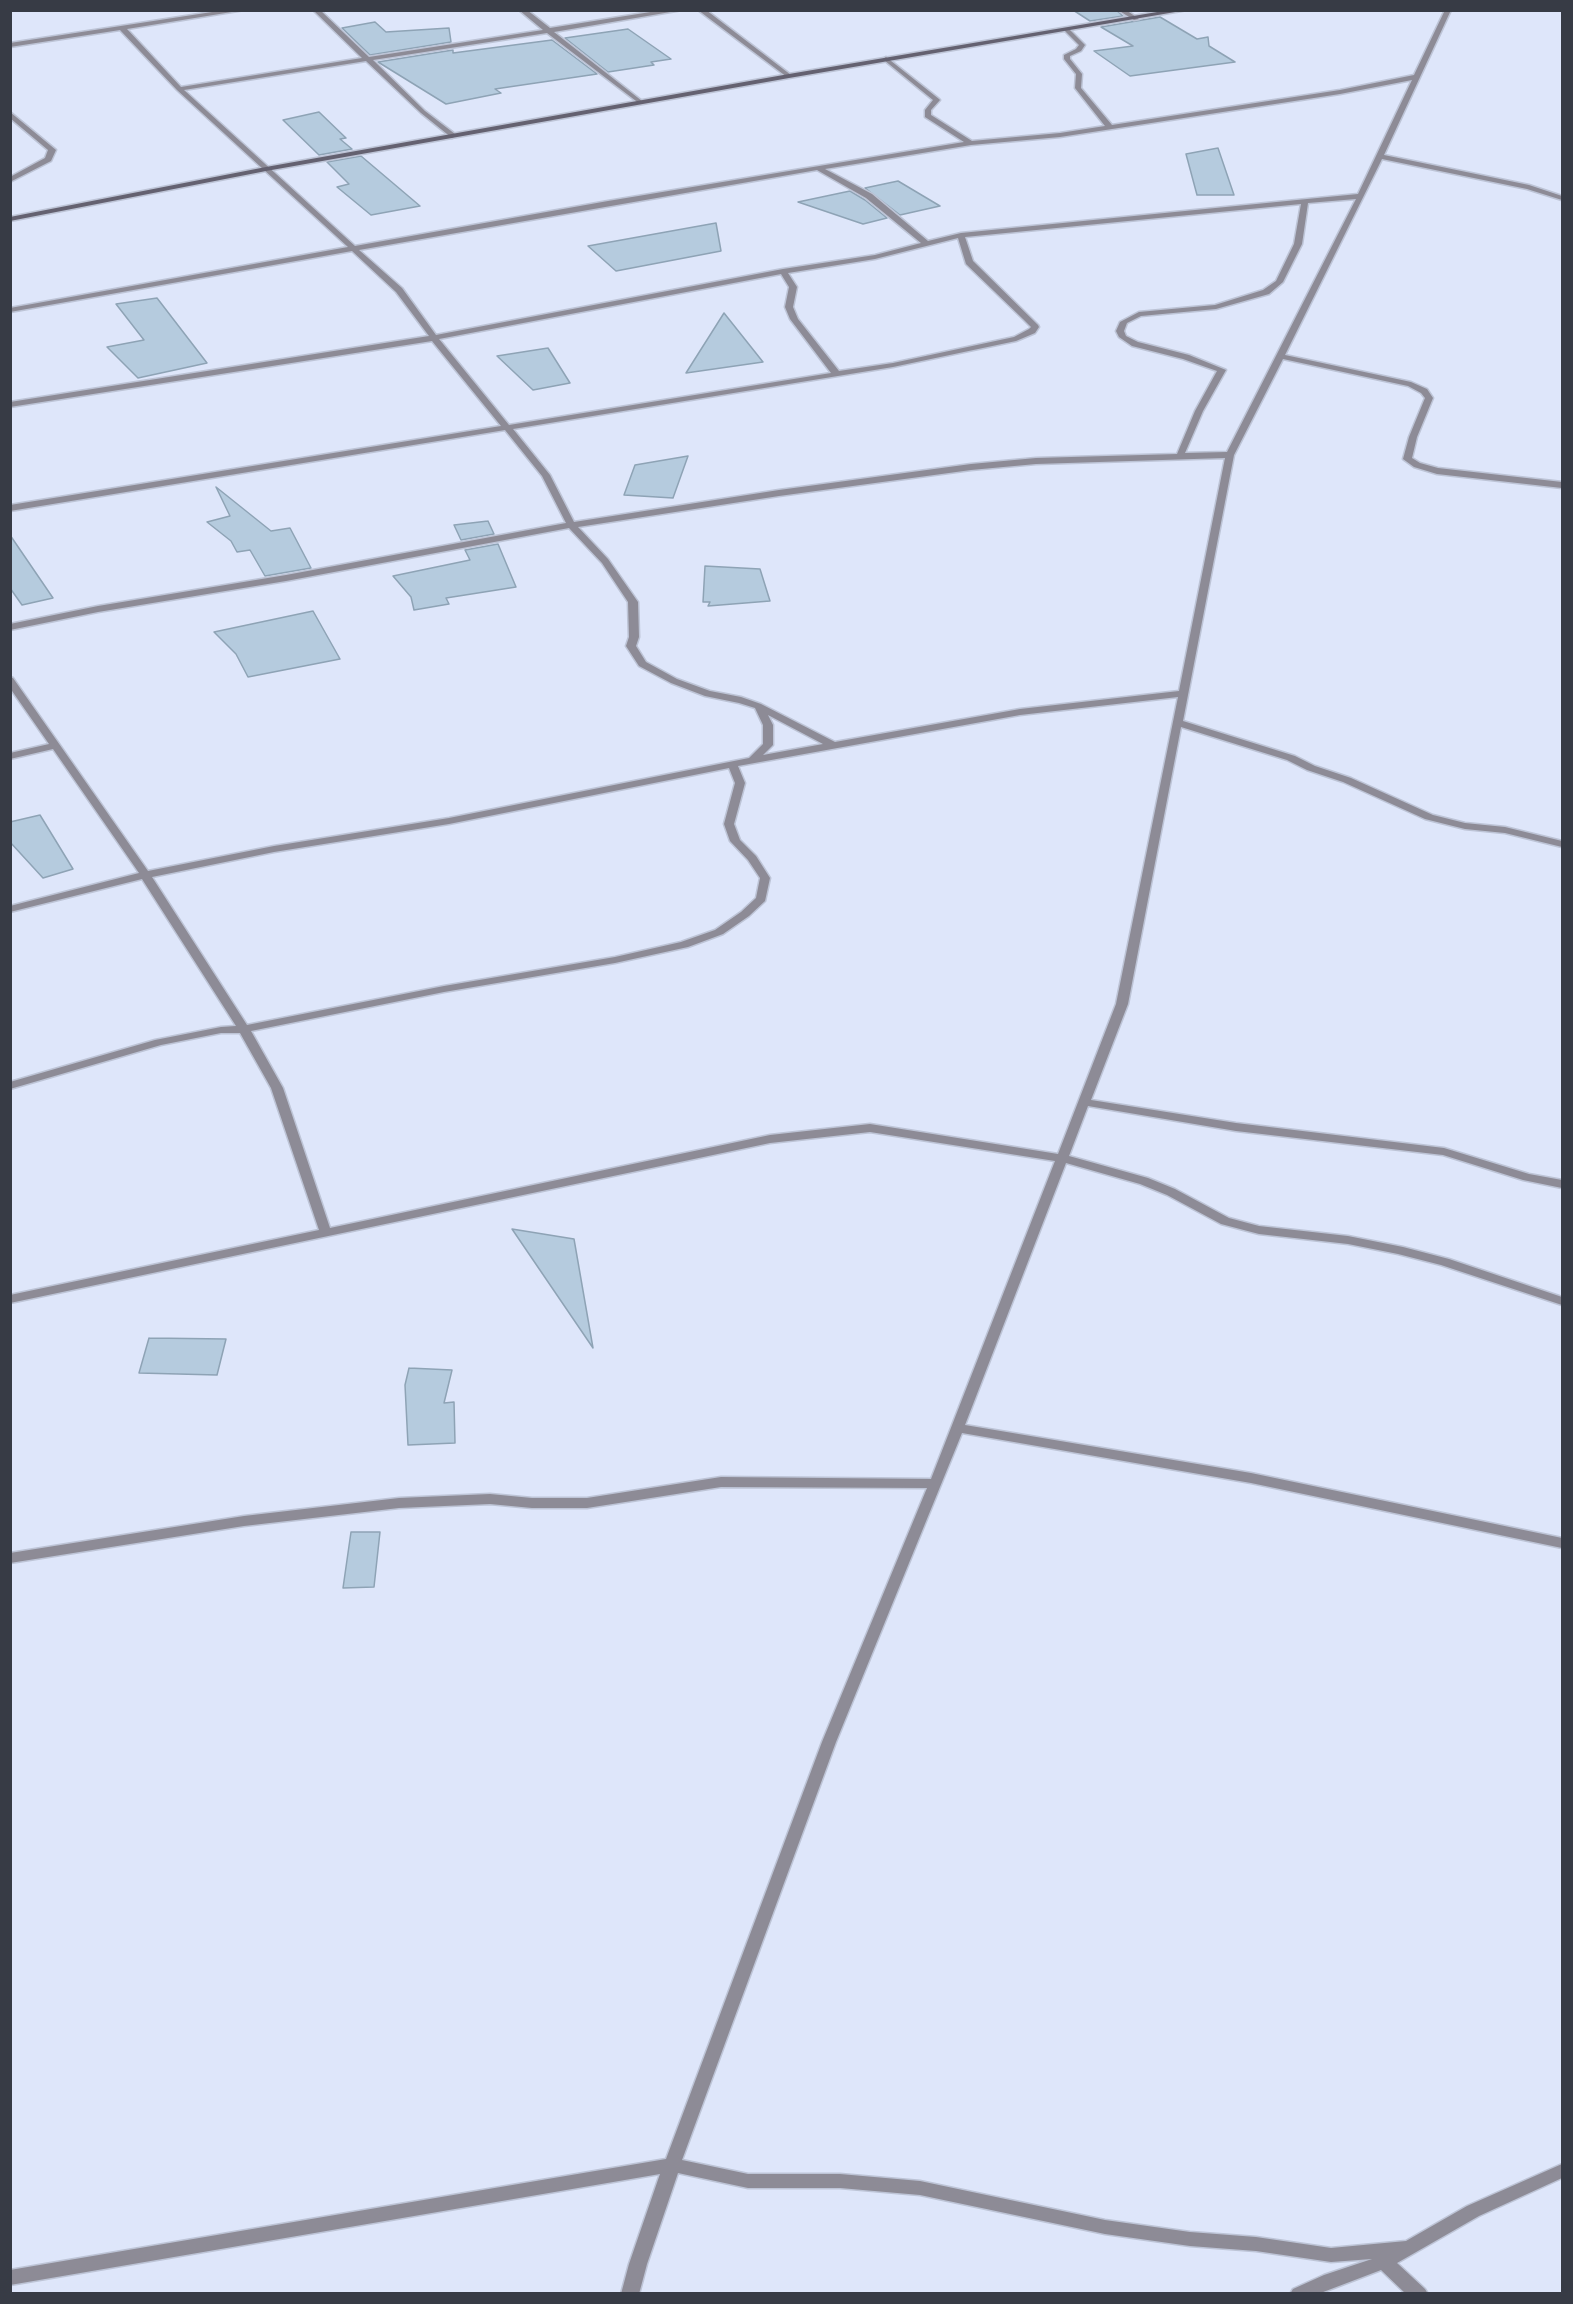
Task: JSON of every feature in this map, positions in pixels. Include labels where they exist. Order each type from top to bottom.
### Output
[{"type":"main road","points":[[12,217],[640,102],[1184,10]]},
{"type":"street","points":[[10,45],[241,10]]},
{"type":"street","points":[[316,10],[366,59],[452,136]]},
{"type":"street","points":[[522,10],[640,102]]},
{"type":"street","points":[[179,89],[679,10]]},
{"type":"street","points":[[701,10],[789,76]]},
{"type":"street","points":[[1122,10],[1137,19]]},
{"type":"street","points":[[630,2294],[672,2165],[829,1742],[936,1484],[1122,1004],[1230,455],[1361,196],[1448,10]]},
{"type":"street","points":[[122,28],[179,89],[399,290],[434,338],[546,475],[571,525],[605,561],[633,602],[634,637],[631,646],[642,664],[674,681],[708,694],[741,700],[758,706],[834,746]]},
{"type":"street","points":[[1067,30],[1082,45],[1079,50],[1067,55],[1067,59],[1079,74],[1078,88],[1108,126]]},
{"type":"street","points":[[886,59],[937,100],[928,110],[927,116],[971,143]]},
{"type":"street","points":[[10,310],[818,168],[971,143],[1060,135],[1340,92],[1415,77]]},
{"type":"street","points":[[10,114],[51,150],[48,159],[10,180]]},
{"type":"street","points":[[1379,156],[1528,187],[1563,198]]},
{"type":"street","points":[[818,168],[869,196],[927,244]]},
{"type":"street","points":[[10,405],[434,338],[783,271],[875,257],[961,235],[1361,196]]},
{"type":"street","points":[[1180,456],[1199,411],[1222,370],[1186,357],[1135,344],[1123,337],[1120,331],[1124,322],[1139,314],[1216,307],[1266,292],[1279,282],[1299,244],[1305,200]]},
{"type":"street","points":[[10,508],[893,365],[1006,342],[1032,331],[1035,327],[1026,317],[969,262],[961,235]]},
{"type":"street","points":[[783,271],[793,287],[789,307],[794,319],[836,373]]},
{"type":"street","points":[[1280,356],[1402,382],[1424,391],[1429,399],[1413,437],[1407,459],[1417,465],[1437,471],[1563,485]]},
{"type":"street","points":[[10,627],[98,609],[286,578],[571,525],[971,466],[1036,461],[1230,455]]},
{"type":"street","points":[[10,680],[145,875],[244,1029],[277,1088],[326,1233]]},
{"type":"street","points":[[10,909],[145,875],[274,849],[472,816],[753,760],[1020,712],[1184,693]]},
{"type":"street","points":[[753,760],[768,745],[768,725],[758,706]]},
{"type":"street","points":[[1178,723],[1291,758],[1311,768],[1373,791],[1429,817],[1465,826],[1505,830],[1563,844]]},
{"type":"street","points":[[10,756],[54,746]]},
{"type":"street","points":[[10,1086],[159,1042],[220,1030],[244,1029],[444,989],[615,960],[684,945],[719,932],[745,914],[761,899],[765,879],[752,858],[735,841],[729,824],[740,783],[732,764]]},
{"type":"street","points":[[1083,1102],[1236,1127],[1444,1152],[1535,1179],[1563,1184]]},
{"type":"street","points":[[10,1299],[770,1139],[870,1128],[1061,1158],[1144,1181],[1172,1192],[1225,1221],[1258,1230],[1348,1240],[1399,1250],[1445,1262],[1563,1300]]},
{"type":"street","points":[[957,1428],[1251,1478],[1563,1543]]},
{"type":"street","points":[[10,1558],[243,1521],[399,1503],[490,1499],[532,1503],[586,1503],[722,1482],[936,1484]]},
{"type":"street","points":[[10,2278],[672,2165],[748,2181],[840,2181],[920,2188],[1105,2227],[1331,2255],[1407,2248]]},
{"type":"street","points":[[1299,2294],[1330,2280],[1384,2262],[1473,2211],[1563,2170]]},
{"type":"street","points":[[1384,2262],[1419,2294]]},
{"type":"building","points":[[1073,10],[1116,10],[1123,16],[1090,21]]},
{"type":"building","points":[[1160,17],[1197,39],[1208,37],[1209,46],[1235,62],[1130,76],[1094,51],[1133,46],[1101,27]]},
{"type":"building","points":[[375,22],[386,32],[449,28],[451,42],[370,55],[342,28]]},
{"type":"building","points":[[628,29],[671,59],[651,62],[654,65],[608,72],[565,38]]},
{"type":"building","points":[[552,40],[597,74],[495,89],[501,93],[446,104],[378,62],[453,50],[453,53]]},
{"type":"building","points":[[319,112],[346,138],[340,139],[352,149],[319,155],[283,120]]},
{"type":"building","points":[[1218,148],[1234,195],[1197,195],[1186,154]]},
{"type":"building","points":[[361,156],[420,206],[371,215],[337,187],[349,184],[327,162]]},
{"type":"building","points":[[898,181],[940,206],[900,215],[865,188]]},
{"type":"building","points":[[850,191],[887,218],[863,224],[798,202]]},
{"type":"building","points":[[716,223],[721,251],[616,271],[588,246]]},
{"type":"building","points":[[157,298],[207,363],[138,378],[107,347],[144,340],[116,304]]},
{"type":"building","points":[[724,313],[763,362],[686,373]]},
{"type":"building","points":[[548,348],[570,383],[533,390],[497,356]]},
{"type":"building","points":[[688,456],[673,498],[624,495],[635,465]]},
{"type":"building","points":[[216,487],[271,531],[290,528],[311,568],[265,576],[250,550],[237,552],[231,541],[207,522],[230,516]]},
{"type":"building","points":[[488,521],[494,534],[461,540],[454,525]]},
{"type":"building","points":[[10,535],[53,598],[22,605],[10,588]]},
{"type":"building","points":[[498,544],[516,587],[446,598],[449,604],[414,610],[411,597],[393,576],[470,560],[465,550]]},
{"type":"building","points":[[705,566],[760,569],[770,601],[708,606],[710,602],[703,602]]},
{"type":"building","points":[[313,611],[340,659],[248,677],[236,654],[214,632]]},
{"type":"building","points":[[40,815],[73,869],[43,878],[10,842],[10,822]]},
{"type":"building","points":[[512,1229],[574,1239],[593,1348]]},
{"type":"building","points":[[149,1338],[226,1339],[217,1375],[139,1373]]},
{"type":"building","points":[[409,1368],[452,1370],[444,1403],[454,1402],[455,1443],[408,1445],[405,1385]]},
{"type":"building","points":[[351,1532],[380,1532],[374,1587],[343,1588]]}]
